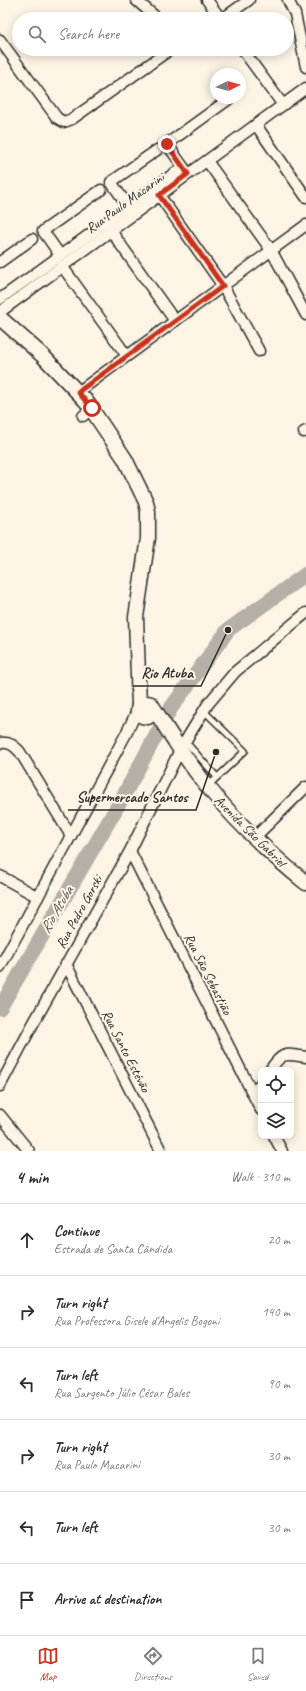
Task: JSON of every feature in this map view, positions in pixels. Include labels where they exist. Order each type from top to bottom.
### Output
[{"type":"main road","points":[[0,318],[31,345],[78,392],[87,412],[125,459],[141,490],[148,512],[148,538],[136,617],[136,646],[145,710]]},
{"type":"main road","name":"Avenida São Gabriel","points":[[145,710],[161,722],[170,736],[183,746],[207,787],[237,821],[283,865],[306,882]]},
{"type":"street","points":[[136,0],[150,12]]},
{"type":"street","points":[[207,0],[216,12]]},
{"type":"street","points":[[232,12],[249,0]]},
{"type":"street","points":[[288,0],[295,14],[306,67]]},
{"type":"street","points":[[0,40],[57,118],[64,122],[72,119],[161,56]]},
{"type":"street","points":[[247,56],[283,105]]},
{"type":"street","name":"Rua Paulo Macarini","points":[[0,312],[159,195],[186,170],[207,161],[306,88]]},
{"type":"street","points":[[0,299],[128,206],[186,170],[167,144],[222,104]]},
{"type":"street","points":[[256,125],[306,197]]},
{"type":"street","points":[[128,206],[111,182],[157,150]]},
{"type":"street","points":[[207,161],[271,250],[306,315]]},
{"type":"street","points":[[60,255],[43,231],[101,190]]},
{"type":"street","points":[[159,195],[223,286],[259,351]]},
{"type":"street","points":[[78,392],[306,225]]},
{"type":"street","points":[[110,231],[175,321]]},
{"type":"street","points":[[0,262],[32,239]]},
{"type":"street","points":[[62,266],[127,356]]},
{"type":"street","name":"Rua Pedro Gorski","points":[[0,1086],[66,964],[130,851],[183,746],[204,711],[235,672],[306,613]]},
{"type":"street","points":[[0,967],[126,734],[145,710]]},
{"type":"street","points":[[4,743],[15,746],[20,752],[71,836]]},
{"type":"street","points":[[254,838],[306,787]]},
{"type":"street","name":"Rua São Sebastião","points":[[130,851],[258,1104]]},
{"type":"street","points":[[0,876],[38,897]]},
{"type":"street","name":"Rua Santo Estévão","points":[[66,964],[161,1151]]},
{"type":"street","points":[[272,1067],[279,1057],[285,1054],[306,1058]]},
{"type":"street","points":[[253,1094],[258,1087]]},
{"type":"street","points":[[0,1115],[29,1151]]},
{"type":"street","points":[[276,1139],[282,1151]]},
{"type":"lane","points":[[204,711],[245,751],[207,787]]},
{"type":"lane","points":[[183,746],[217,777]]},
{"type":"waterway","name":"Rio Atuba","points":[[0,1008],[120,802],[171,708],[228,630],[306,574]]},
{"type":"place","name":"Rio Atuba","points":[[228,630]]},
{"type":"place","name":"Supermercado Santos","points":[[216,752]]},
{"type":"route","points":[[92,408],[78,392],[223,286],[159,195],[188,174],[167,144]]}]
